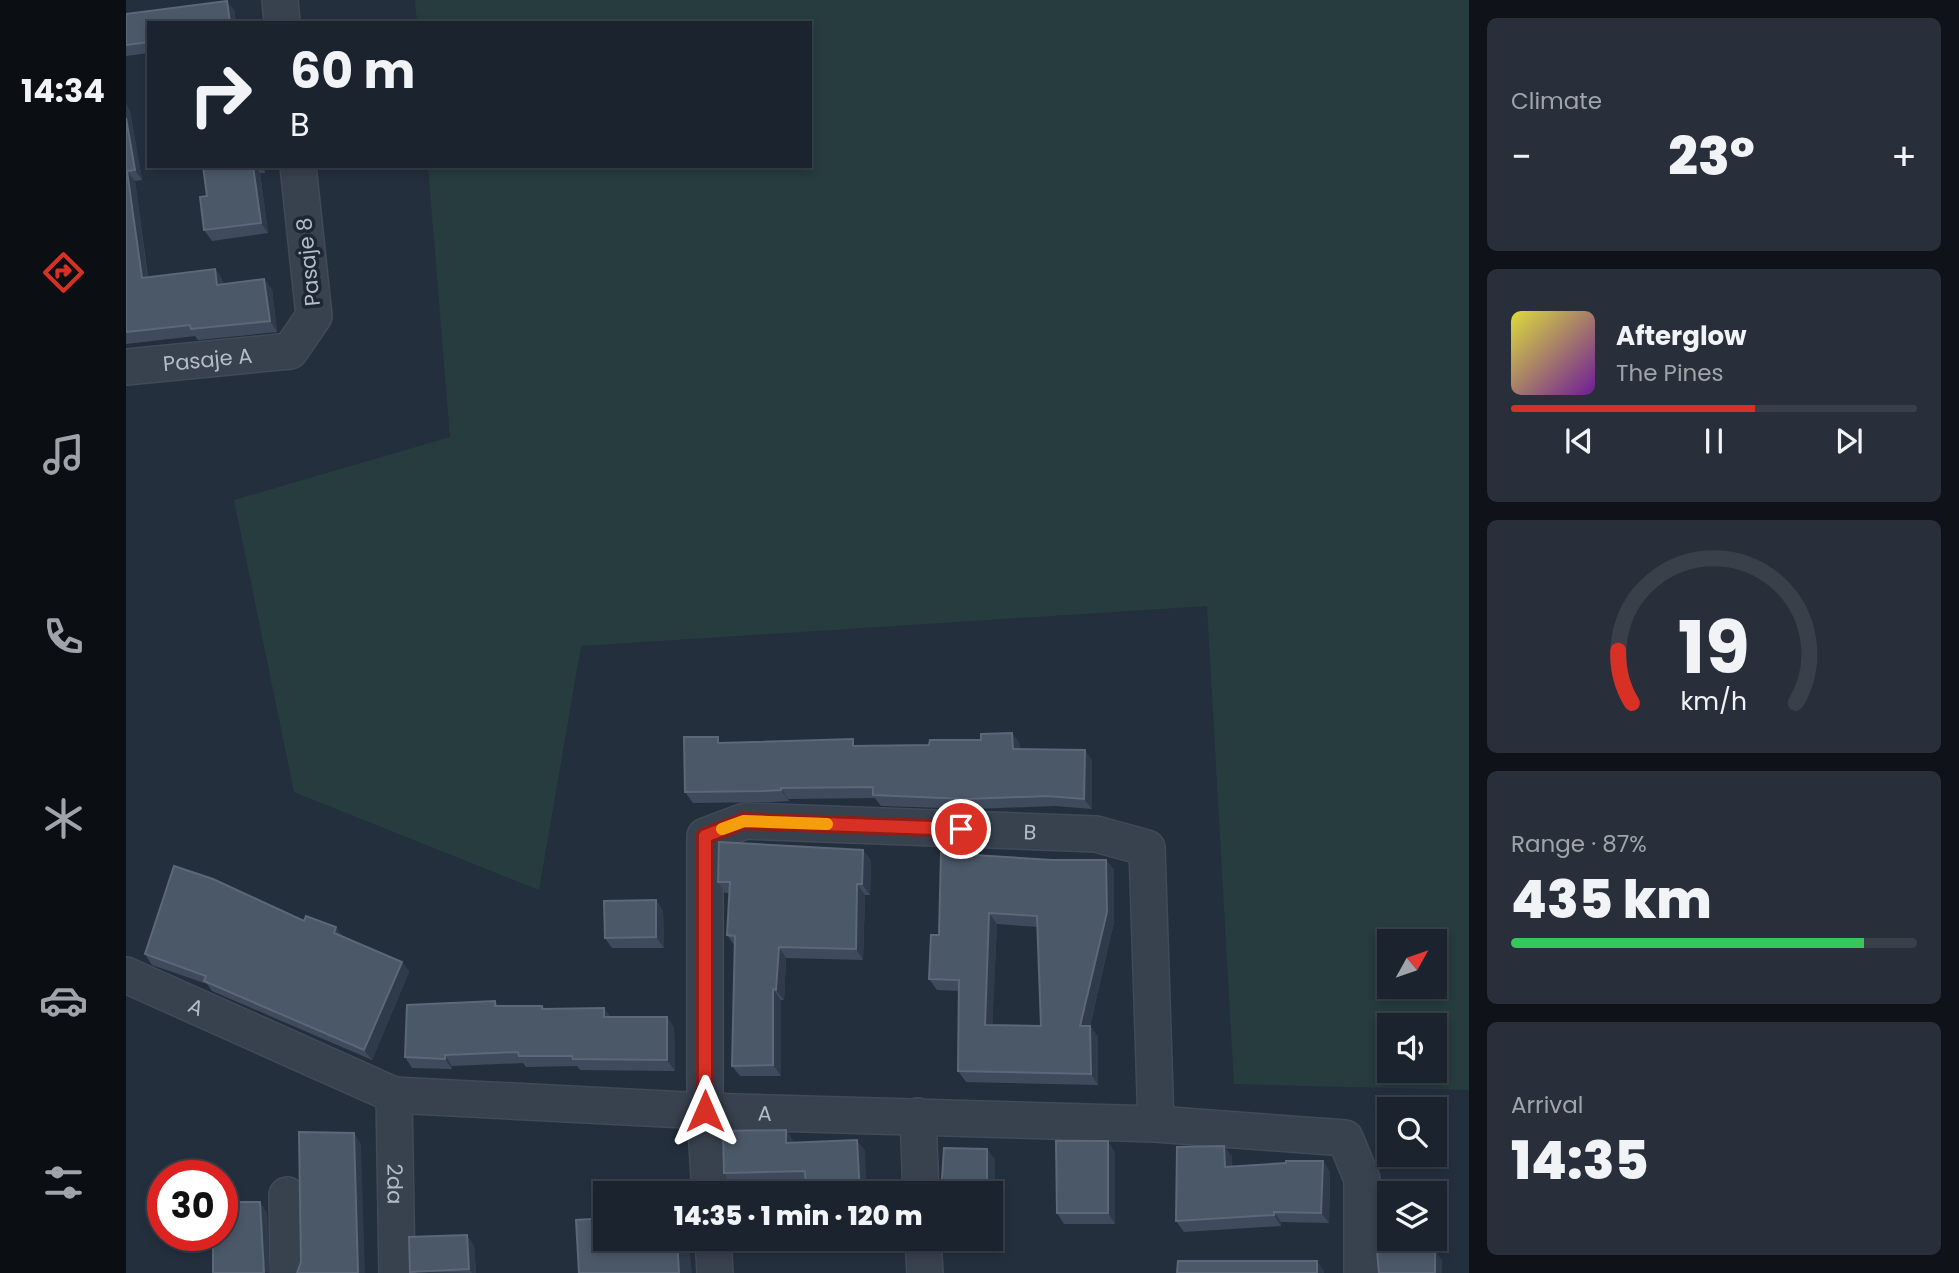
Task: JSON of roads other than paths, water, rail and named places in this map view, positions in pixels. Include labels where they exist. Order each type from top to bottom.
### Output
[{"type":"street","points":[[280,0],[282,21]]},
{"type":"street","name":"Pasaje 8","points":[[290,351],[314,316],[298,168]]},
{"type":"street","name":"Pasaje A","points":[[126,367],[290,351]]},
{"type":"street","name":"B","points":[[705,1111],[705,836],[744,821],[1096,834],[1147,848],[1156,1124]]},
{"type":"street","name":"A","points":[[126,975],[394,1095],[705,1111],[1156,1124],[1345,1139],[1362,1179],[1362,1273]]},
{"type":"street","name":"2da","points":[[394,1095],[397,1273]]},
{"type":"street","points":[[705,1111],[709,1181]]},
{"type":"street","points":[[918,1116],[920,1181]]},
{"type":"street","points":[[287,1195],[288,1273]]},
{"type":"street","points":[[714,1251],[715,1273]]},
{"type":"street","points":[[924,1251],[925,1273]]}]
